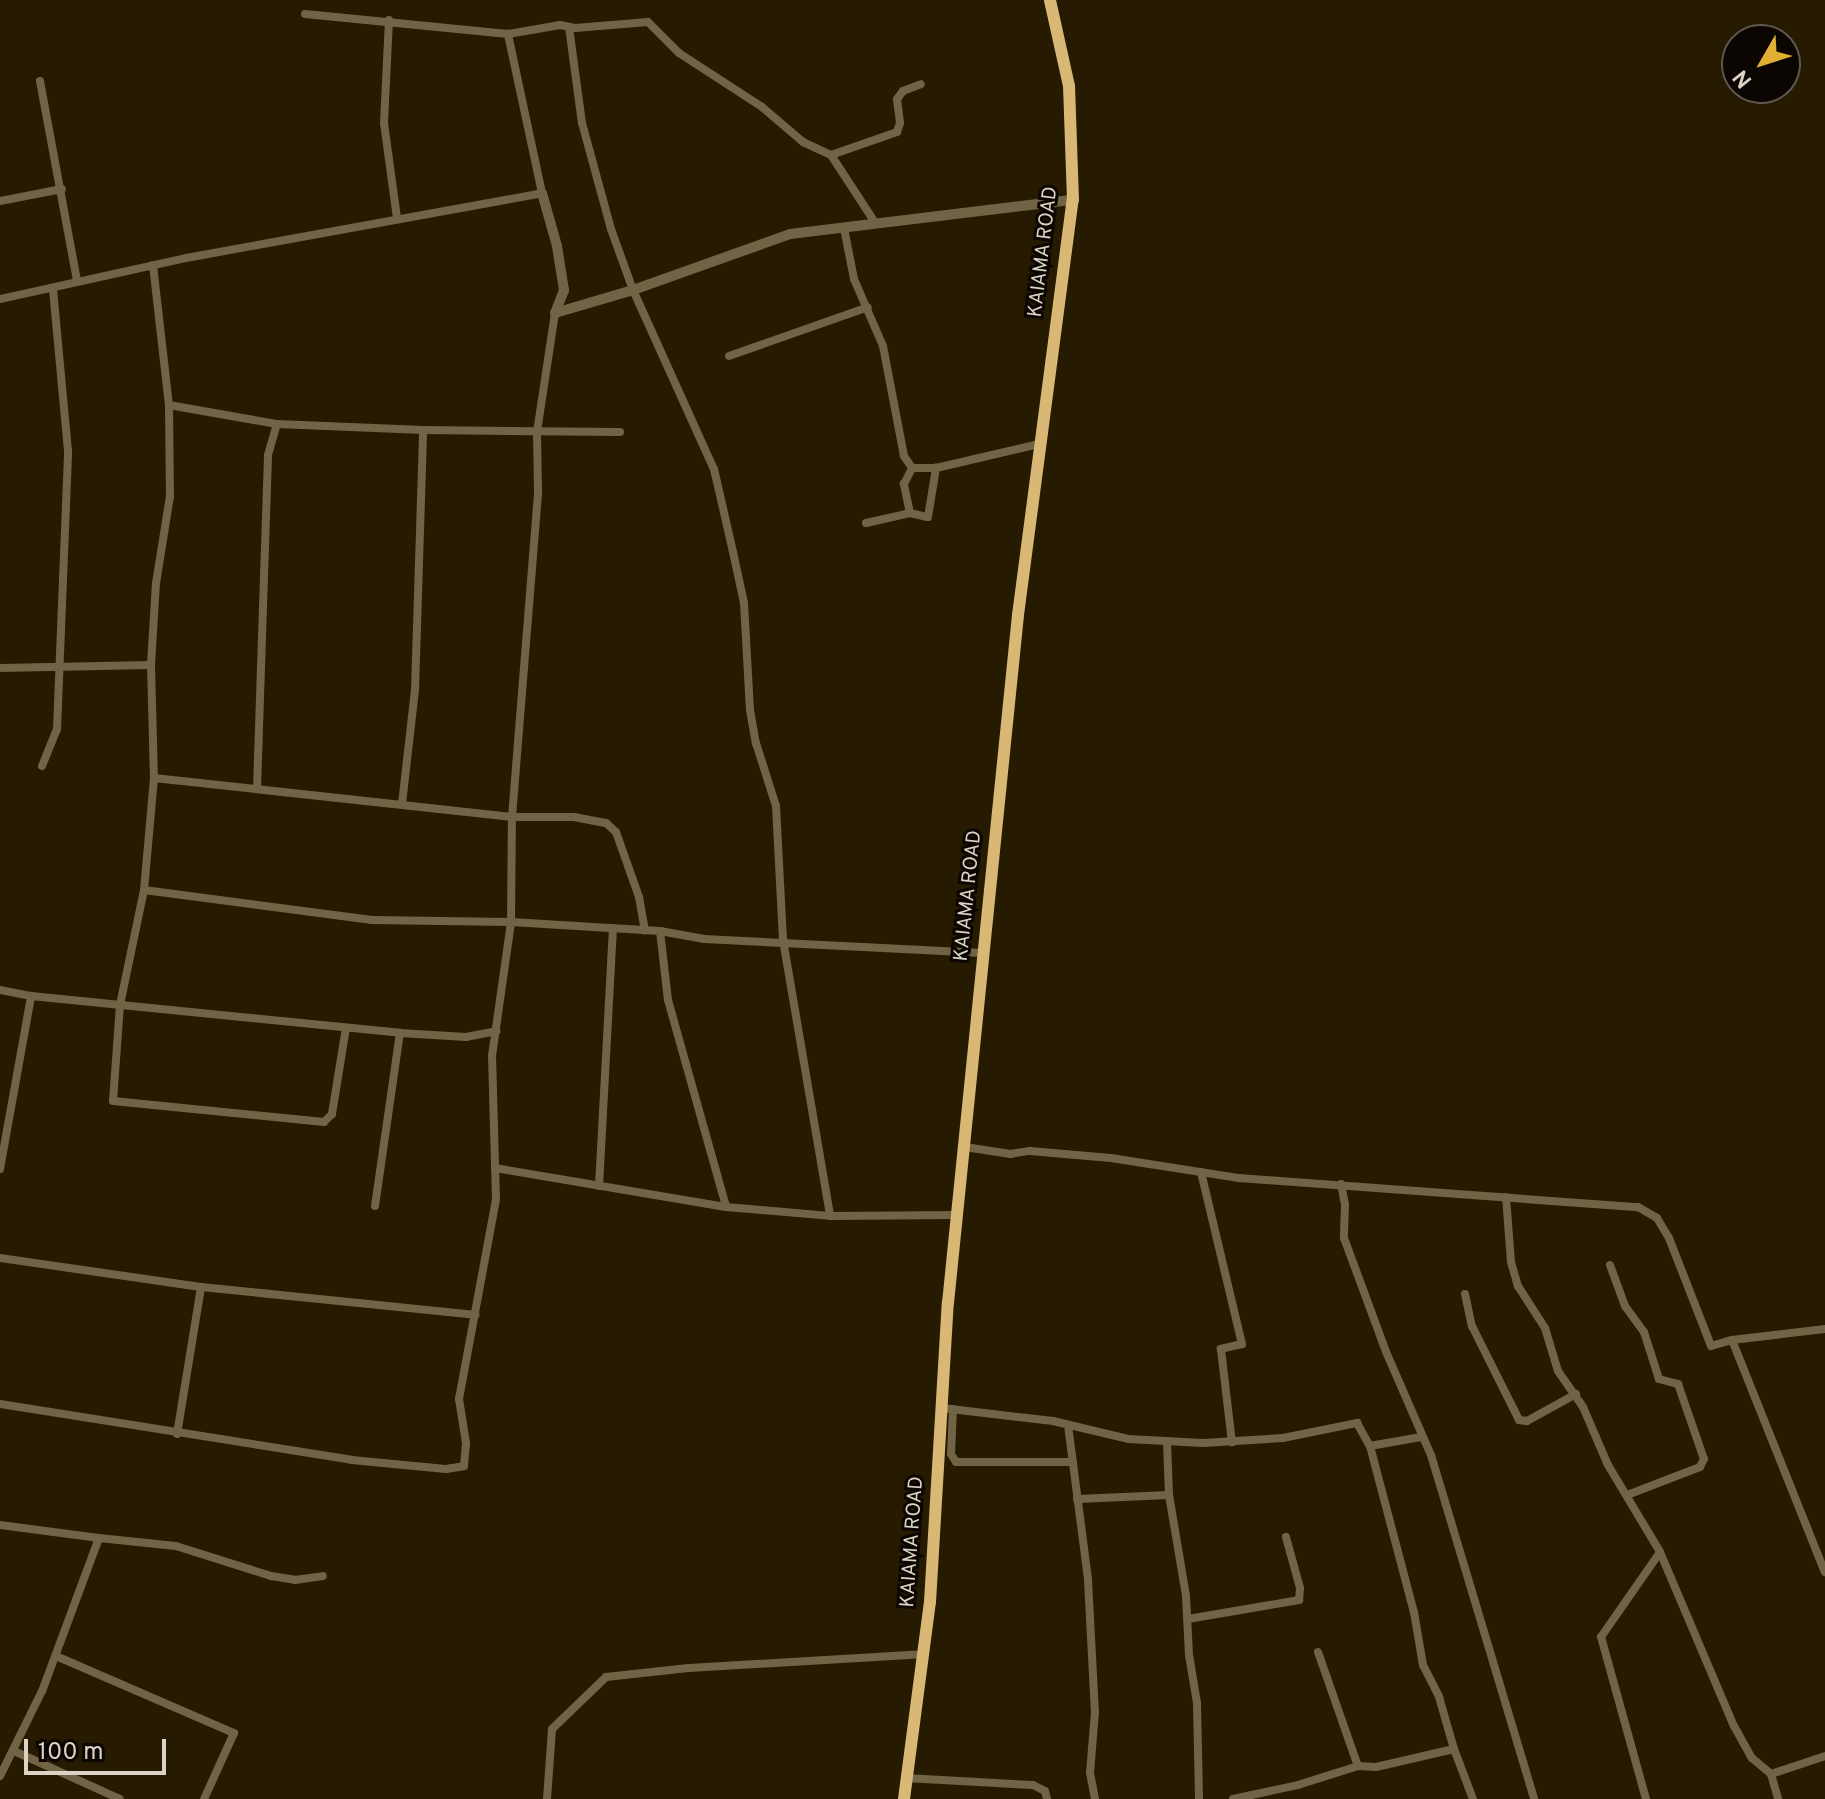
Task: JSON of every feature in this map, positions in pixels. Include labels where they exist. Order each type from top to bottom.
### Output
[{"type":"highway","name":"KAIAMA ROAD","points":[[904,1799],[930,1602],[947,1408],[957,1215],[983,953],[1039,444],[1073,200],[1069,86],[1050,0]]},
{"type":"street","points":[[305,14],[508,34],[560,25],[648,22],[679,53],[762,107],[803,142],[831,155],[876,224]]},
{"type":"street","points":[[389,20],[384,123],[397,218]]},
{"type":"street","points":[[569,27],[582,123],[611,229],[633,290],[693,416],[714,469],[744,603],[750,710],[756,743],[776,806],[783,940],[830,1216]]},
{"type":"street","points":[[0,1404],[352,1460],[458,1470],[464,1466],[467,1457],[459,1399],[496,1199],[492,1056],[511,922],[512,817],[538,491],[537,432],[555,313],[564,290],[557,246],[542,193],[508,34]]},
{"type":"street","points":[[40,81],[77,281]]},
{"type":"street","points":[[831,155],[897,132],[900,123],[897,99],[903,91],[921,84]]},
{"type":"street","points":[[0,201],[62,189]]},
{"type":"street","points":[[0,299],[153,265],[542,193]]},
{"type":"street","points":[[555,313],[633,290],[790,234],[1073,200]]},
{"type":"street","points":[[844,228],[854,279],[883,346],[904,456],[912,468]]},
{"type":"street","points":[[153,265],[169,405],[170,496],[156,583],[151,665],[154,778],[144,890],[120,1005],[113,1101],[324,1122],[330,1119],[346,1028]]},
{"type":"street","points":[[42,766],[57,729],[62,534],[68,451],[53,288]]},
{"type":"street","points":[[729,356],[868,307]]},
{"type":"street","points":[[169,405],[277,424],[423,430],[620,432]]},
{"type":"street","points":[[257,788],[268,455],[277,424]]},
{"type":"street","points":[[402,804],[415,690],[423,430]]},
{"type":"street","points":[[910,513],[904,484],[905,475],[912,468],[936,468],[1039,444]]},
{"type":"street","points":[[866,523],[910,513],[922,518],[931,513],[936,468]]},
{"type":"street","points":[[0,668],[61,664],[151,665]]},
{"type":"street","points":[[154,778],[512,817],[574,817],[606,823],[612,828],[635,885],[645,930]]},
{"type":"street","points":[[144,890],[372,920],[511,922],[660,931],[704,939],[783,940],[983,953]]},
{"type":"street","points":[[599,1186],[613,928]]},
{"type":"street","points":[[660,931],[668,1000],[726,1207]]},
{"type":"street","points":[[0,990],[31,996],[400,1033],[466,1037],[496,1031]]},
{"type":"street","points":[[0,1169],[31,996]]},
{"type":"street","points":[[375,1206],[400,1033]]},
{"type":"street","points":[[965,1147],[1010,1154],[1030,1151],[1111,1158],[1239,1178],[1638,1207],[1657,1218],[1669,1238],[1711,1346],[1732,1340],[1825,1329]]},
{"type":"street","points":[[495,1168],[726,1207],[830,1216],[957,1215]]},
{"type":"street","points":[[1201,1172],[1242,1344],[1221,1349],[1232,1442]]},
{"type":"street","points":[[1341,1184],[1345,1205],[1344,1238],[1421,1437],[1431,1455],[1534,1799]]},
{"type":"street","points":[[1506,1197],[1514,1275],[1545,1328],[1558,1371],[1576,1394],[1608,1465],[1660,1552],[1734,1726],[1752,1758],[1771,1774],[1778,1799]]},
{"type":"street","points":[[0,1258],[201,1287],[476,1315]]},
{"type":"street","points":[[1610,1265],[1625,1306],[1644,1332],[1659,1379],[1678,1384],[1704,1459],[1700,1467],[1627,1495]]},
{"type":"street","points":[[177,1434],[201,1287]]},
{"type":"street","points":[[1465,1294],[1472,1326],[1519,1420],[1527,1421],[1576,1394]]},
{"type":"street","points":[[1732,1340],[1825,1572]]},
{"type":"street","points":[[1073,1462],[956,1462],[951,1454],[947,1408],[1068,1425],[1128,1439],[1167,1441],[1232,1442],[1283,1438],[1357,1423],[1370,1446],[1414,1612],[1423,1665],[1439,1697],[1473,1799]]},
{"type":"street","points":[[1068,1425],[1088,1580],[1095,1712],[1090,1773],[1095,1799]]},
{"type":"street","points":[[1370,1446],[1421,1437]]},
{"type":"street","points":[[1167,1441],[1169,1495],[1197,1703],[1199,1799]]},
{"type":"street","points":[[1077,1499],[1169,1495]]},
{"type":"street","points":[[0,1525],[176,1546],[271,1576],[295,1580],[323,1576]]},
{"type":"street","points":[[1188,1619],[1299,1600],[1300,1588],[1286,1537]]},
{"type":"street","points":[[0,1776],[56,1656],[99,1538]]},
{"type":"street","points":[[1646,1799],[1601,1637],[1660,1552]]},
{"type":"street","points":[[1318,1652],[1358,1766]]},
{"type":"street","points":[[547,1799],[552,1729],[606,1677],[689,1668],[922,1654]]},
{"type":"street","points":[[56,1656],[234,1733],[204,1799]]},
{"type":"street","points":[[1233,1799],[1268,1796],[1358,1766],[1376,1767],[1454,1749]]},
{"type":"street","points":[[14,1751],[120,1799]]},
{"type":"street","points":[[1771,1774],[1825,1756]]},
{"type":"street","points":[[906,1778],[1033,1785],[1045,1791],[1047,1799]]}]
